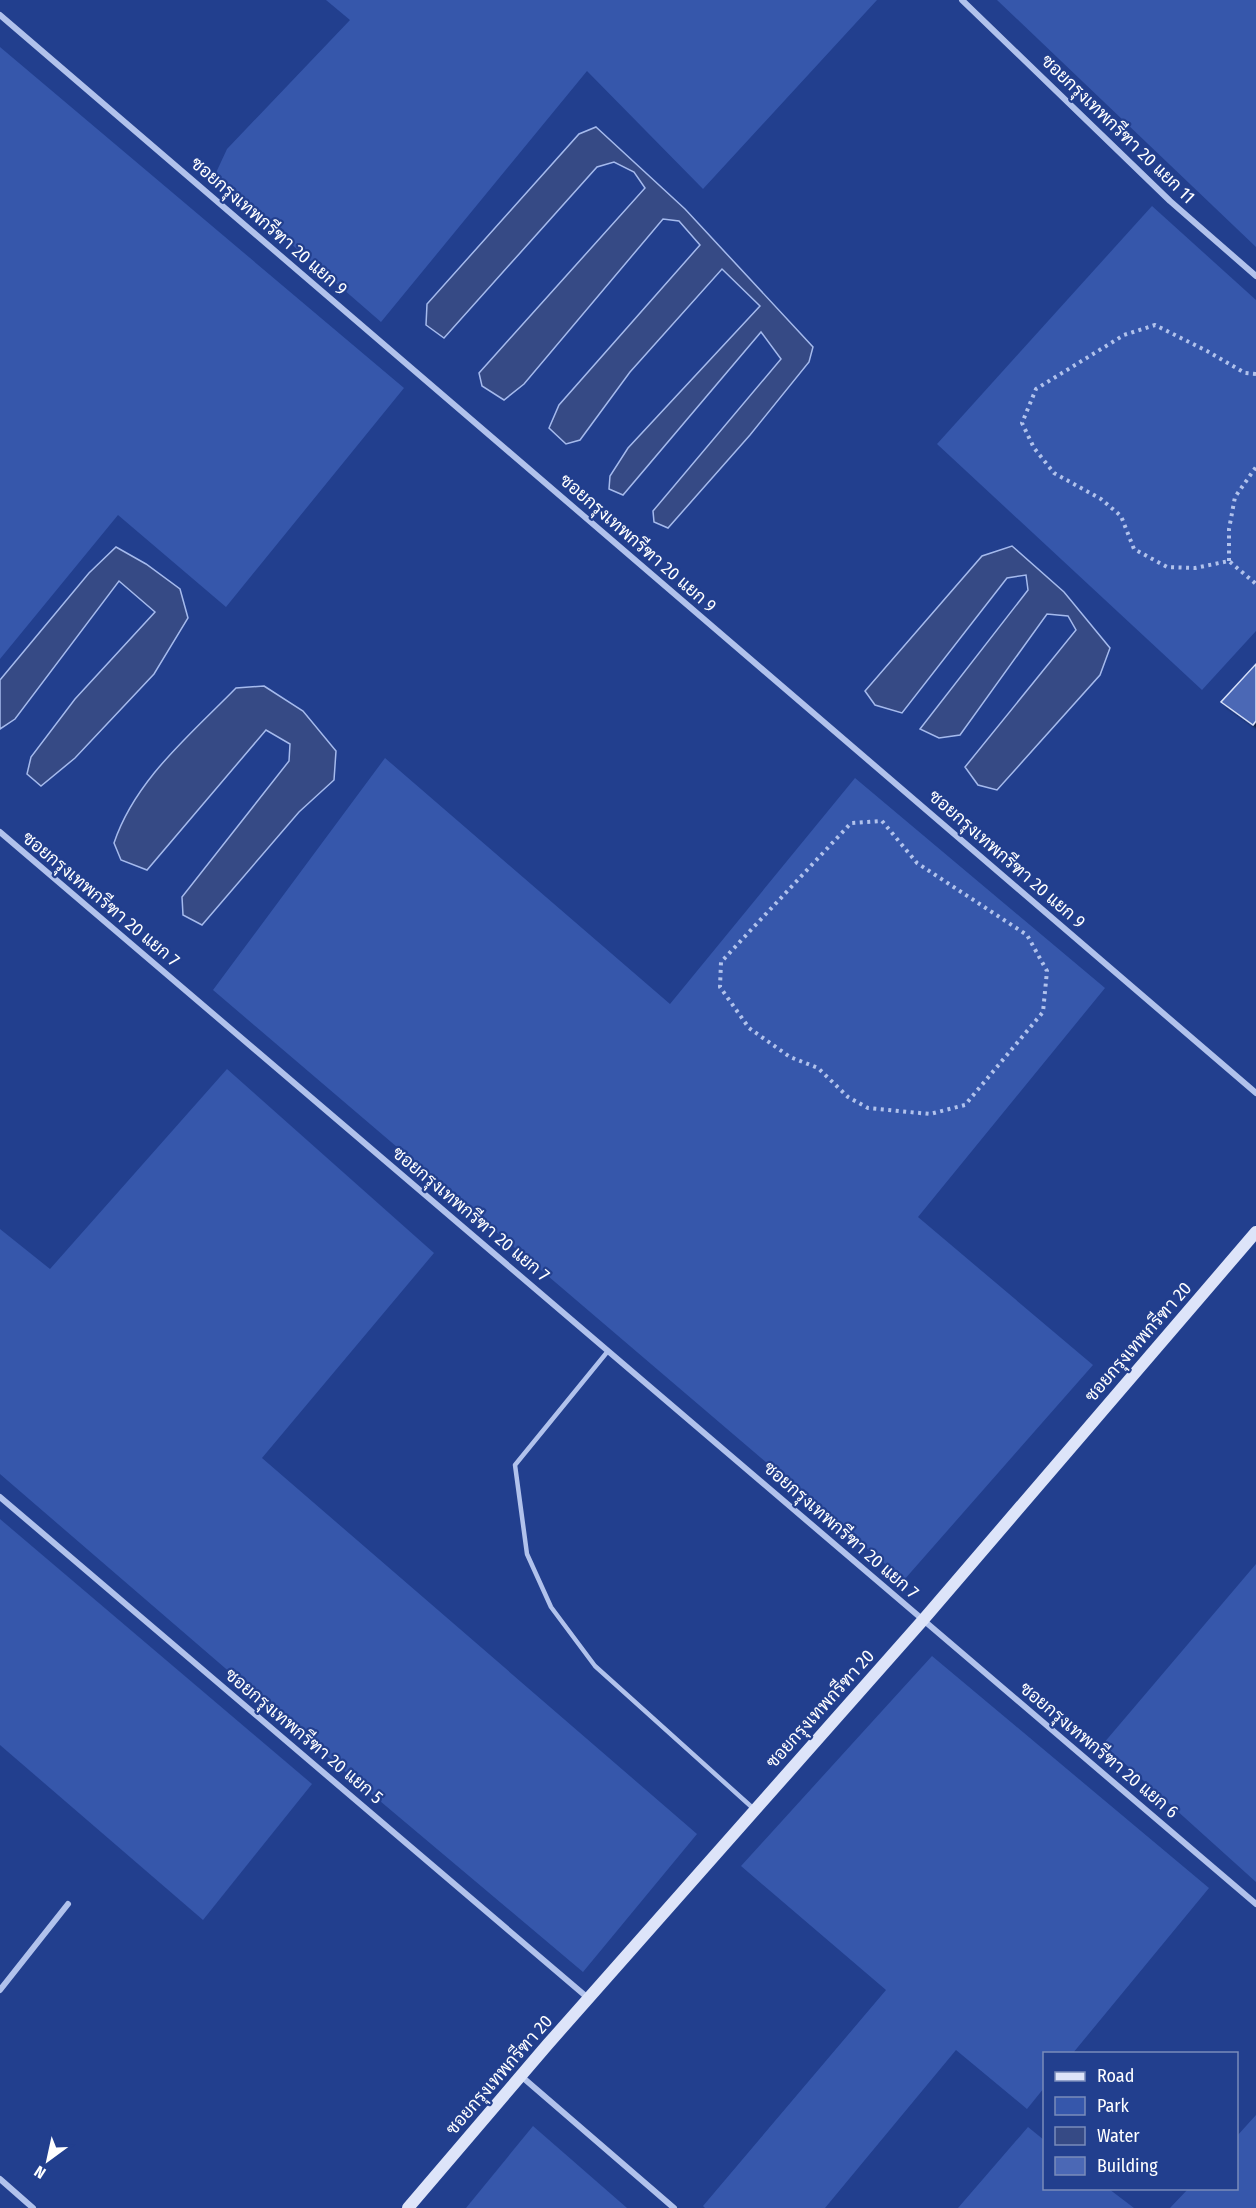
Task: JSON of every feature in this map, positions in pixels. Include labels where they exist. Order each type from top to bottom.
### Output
[{"type":"street","name":"ซอยกรุงเทพกรีฑา 20 แยก 11","points":[[962,0],[1170,201],[1256,276]]},
{"type":"street","name":"ซอยกรุงเทพกรีฑา 20 แยก 9","points":[[0,15],[1256,1093]]},
{"type":"street","name":"ซอยกรุงเทพกรีฑา 20 แยก 7","points":[[0,832],[923,1620]]},
{"type":"street","name":"ซอยกรุงเทพกรีฑา 20","points":[[408,2208],[589,1998],[923,1620],[1256,1232]]},
{"type":"street","name":"ซอยกรุงเทพกรีฑา 20 แยก 5","points":[[0,1497],[589,1998]]},
{"type":"street","name":"ซอยกรุงเทพกรีฑา 20 แยก 6","points":[[923,1620],[1256,1904]]},
{"type":"street","points":[[0,1990],[68,1904]]},
{"type":"street","points":[[521,2076],[674,2208]]},
{"type":"street","points":[[0,2179],[33,2208]]},
{"type":"lane","points":[[608,1351],[515,1465],[527,1554],[550,1607],[595,1666],[754,1810]]},
{"type":"path","points":[[1229,561],[1195,568],[1167,567],[1134,549],[1121,516],[1101,499],[1054,473],[1034,448],[1022,423],[1036,389],[1124,335],[1155,325],[1208,351],[1245,373],[1256,374]]},
{"type":"path","points":[[1256,467],[1235,497],[1228,529],[1229,561],[1256,584]]},
{"type":"path","points":[[882,821],[917,863],[1027,935],[1047,971],[1043,1012],[965,1105],[930,1114],[868,1108],[848,1097],[818,1068],[790,1057],[749,1028],[720,987],[721,962],[851,823],[882,821]]},
{"type":"green space","points":[[326,0],[877,0],[703,189],[587,71],[381,322],[214,177],[227,149],[350,20]]},
{"type":"green space","points":[[997,0],[1256,0],[1256,247]]},
{"type":"green space","points":[[0,47],[404,388],[226,607],[118,515],[0,659]]},
{"type":"green space","points":[[1152,206],[1256,300],[1256,631],[1202,690],[937,444]]},
{"type":"green space","points":[[385,758],[670,1004],[855,778],[1105,988],[918,1217],[1093,1365],[904,1580],[213,990]]},
{"type":"green space","points":[[227,1069],[434,1253],[262,1458],[697,1834],[583,1972],[342,1769],[0,1474],[0,1229],[50,1269]]},
{"type":"green space","points":[[0,1519],[312,1784],[203,1920],[0,1745]]},
{"type":"green space","points":[[1256,1564],[1256,1882],[1103,1744]]},
{"type":"green space","points":[[932,1656],[1209,1888],[1074,2052],[1043,2052],[1043,2089],[1027,2109],[956,2050],[825,2208],[705,2208],[703,2206],[886,1990],[741,1866]]},
{"type":"green space","points":[[1256,2115],[1256,2208],[1170,2208],[1187,2190],[1238,2190],[1238,2135]]},
{"type":"green space","points":[[533,2126],[627,2208],[466,2208]]},
{"type":"green space","points":[[1028,2127],[1043,2139],[1043,2190],[1110,2190],[1134,2208],[958,2208]]},
{"type":"water","points":[[596,127],[685,209],[813,347],[809,362],[750,435],[668,528],[654,522],[653,511],[781,359],[761,332],[623,495],[609,489],[610,476],[628,448],[760,306],[722,269],[630,372],[580,440],[566,444],[549,428],[559,405],[700,245],[679,221],[663,219],[524,384],[504,400],[482,386],[479,373],[645,188],[634,172],[614,162],[597,167],[444,338],[426,325],[427,304],[579,134]]},
{"type":"water","points":[[1012,546],[1064,592],[1110,648],[1100,675],[997,790],[978,785],[965,767],[1076,630],[1068,616],[1047,614],[960,735],[939,738],[920,729],[1028,590],[1026,575],[1007,578],[902,713],[875,705],[865,691],[982,556]]},
{"type":"water","points":[[116,547],[146,564],[180,589],[188,618],[154,674],[75,758],[41,786],[27,774],[31,757],[75,699],[155,612],[119,581],[15,719],[0,729],[0,680],[89,573]]},
{"type":"water","points":[[264,686],[303,711],[336,751],[334,780],[299,812],[202,925],[183,915],[182,897],[289,761],[290,744],[266,730],[147,870],[121,860],[114,843],[135,799],[183,741],[236,688]]},
{"type":"building","points":[[1256,664],[1256,721],[1253,725],[1221,702]]}]
